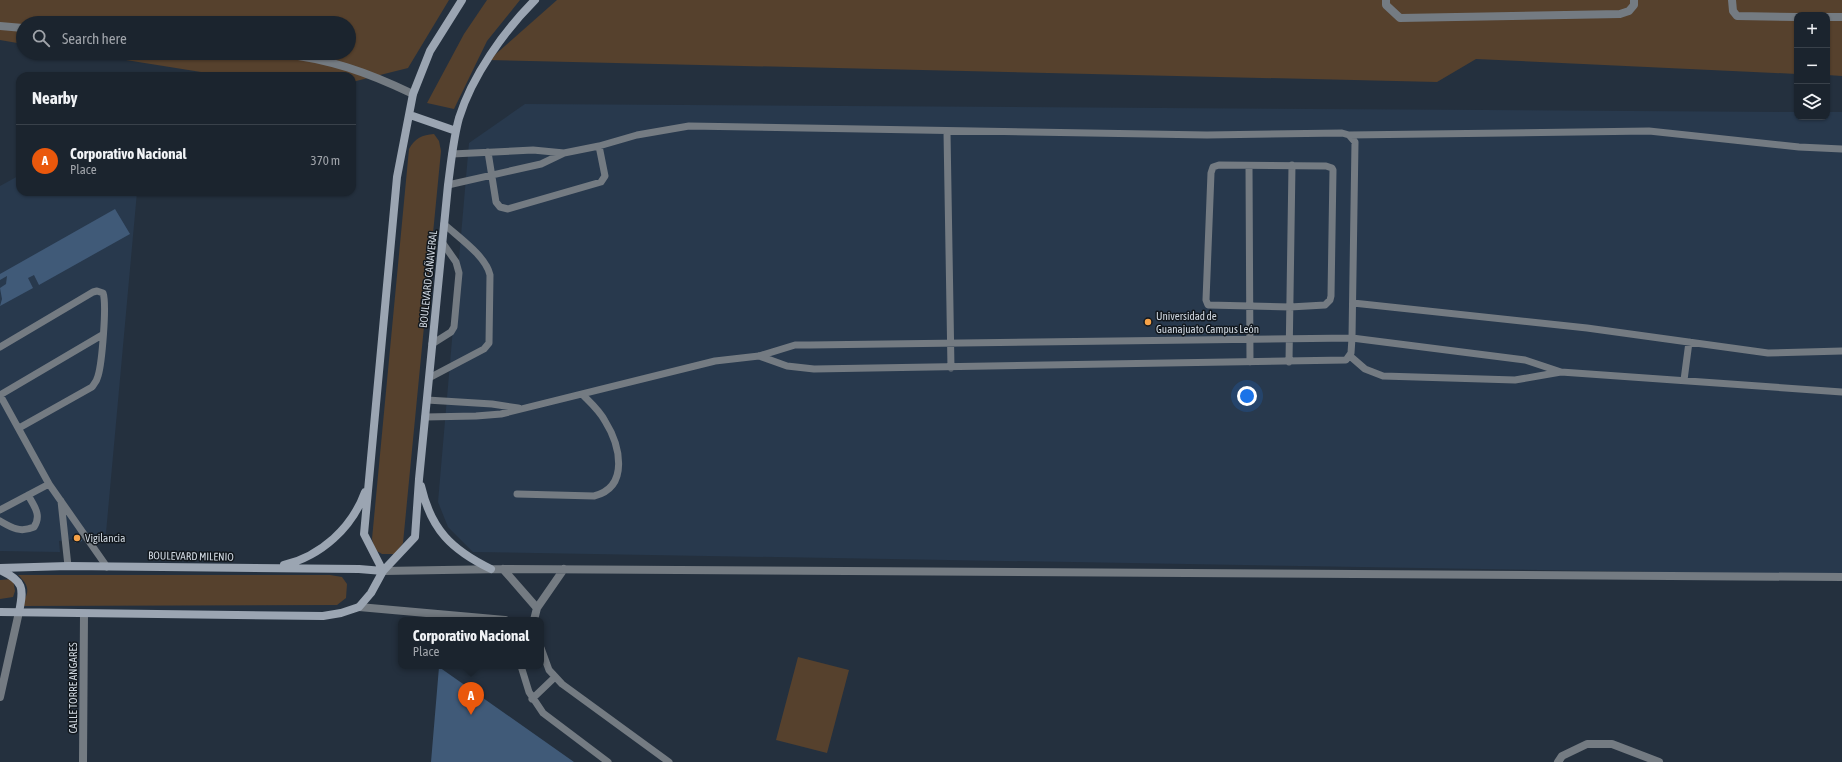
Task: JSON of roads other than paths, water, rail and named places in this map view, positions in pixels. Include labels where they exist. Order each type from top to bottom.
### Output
[{"type":"street","points":[[462,0],[430,51],[413,94],[397,177],[364,534],[383,571],[564,569],[1842,577]]},
{"type":"street","name":"BOULEVARD CAÑAVERAL","points":[[359,607],[371,592],[383,571],[415,537],[426,400],[442,242],[452,154],[459,118],[488,59],[522,13],[535,0]]},
{"type":"street","points":[[1386,0],[1386,5],[1400,18],[1620,14],[1628,11],[1634,5],[1634,0]]},
{"type":"street","points":[[1732,0],[1733,11],[1737,16],[1794,17]]},
{"type":"street","points":[[1830,17],[1842,17]]},
{"type":"street","points":[[0,26],[16,27]]},
{"type":"street","points":[[320,60],[374,76],[413,94]]},
{"type":"street","points":[[410,115],[456,131]]},
{"type":"street","points":[[419,479],[425,503],[435,524],[450,543],[469,558],[491,569]]},
{"type":"street","points":[[273,568],[295,563],[315,553],[334,539],[349,522],[361,503],[368,481]]},
{"type":"street","name":"BOULEVARD MILENIO","points":[[0,569],[68,566],[358,569],[383,571]]},
{"type":"street","points":[[0,569],[13,577],[22,588],[19,612],[0,697]]},
{"type":"street","points":[[503,569],[536,608]]},
{"type":"street","points":[[534,617],[536,608],[564,569]]},
{"type":"street","points":[[0,612],[323,616],[341,613],[359,607],[471,617]]},
{"type":"street","name":"CALLE TORRE ANGARES","points":[[83,762],[84,614]]},
{"type":"street","points":[[1558,762],[1562,756],[1587,744],[1612,744],[1659,762]]},
{"type":"lane","points":[[448,185],[541,164],[564,153],[599,146],[643,133],[689,126],[739,125],[947,132],[1207,135],[1342,133],[1349,135],[1649,131],[1799,147],[1842,149]]},
{"type":"lane","points":[[947,132],[951,368]]},
{"type":"lane","points":[[1349,135],[1353,139],[1355,146],[1353,303],[1350,356]]},
{"type":"lane","points":[[488,152],[496,202],[500,207],[508,209],[602,182],[605,176],[599,146]]},
{"type":"lane","points":[[452,154],[533,150],[564,153]]},
{"type":"lane","points":[[1219,165],[1292,165],[1326,166],[1332,168],[1333,170],[1330,300],[1325,305],[1321,306],[1210,306],[1206,300],[1212,169],[1219,165]]},
{"type":"lane","points":[[1289,362],[1292,165]]},
{"type":"lane","points":[[1249,166],[1250,362]]},
{"type":"lane","points":[[429,378],[484,349],[489,343],[490,276],[488,267],[482,259],[444,224]]},
{"type":"lane","points":[[432,344],[451,332],[454,327],[459,280],[456,262],[442,242]]},
{"type":"lane","points":[[0,347],[96,291],[103,293],[102,335],[99,372],[96,383],[92,387],[19,428]]},
{"type":"lane","points":[[1353,303],[1587,328],[1768,353],[1842,351]]},
{"type":"lane","points":[[102,335],[0,395],[49,484],[61,499],[107,567]]},
{"type":"lane","points":[[425,417],[489,415],[583,394],[715,361],[759,356],[795,345],[1352,338],[1525,360],[1561,372]]},
{"type":"lane","points":[[1684,380],[1689,342]]},
{"type":"lane","points":[[759,356],[787,366],[814,369],[1289,362],[1342,360],[1350,356]]},
{"type":"lane","points":[[1350,356],[1365,369],[1383,376],[1515,380],[1561,372],[1842,392]]},
{"type":"lane","points":[[516,494],[594,496],[603,494],[610,489],[618,475],[619,464],[611,431],[601,414],[583,394]]},
{"type":"lane","points":[[426,400],[492,404],[521,408]]},
{"type":"lane","points":[[0,510],[49,484]]},
{"type":"lane","points":[[0,521],[16,530],[24,530],[34,527],[38,519],[37,511],[28,495]]},
{"type":"lane","points":[[61,499],[68,566]]},
{"type":"lane","points":[[544,656],[549,670],[562,684],[669,762]]},
{"type":"lane","points":[[522,669],[526,685],[532,698],[543,713],[608,762]]},
{"type":"lane","points":[[532,698],[555,677]]},
{"type":"place","name":"Universidad de Guanajuato Campus León","points":[[1148,322]]},
{"type":"place","name":"Vigilancia","points":[[77,538]]},
{"type":"place","name":"Corporativo Nacional","points":[[471,715]]}]
